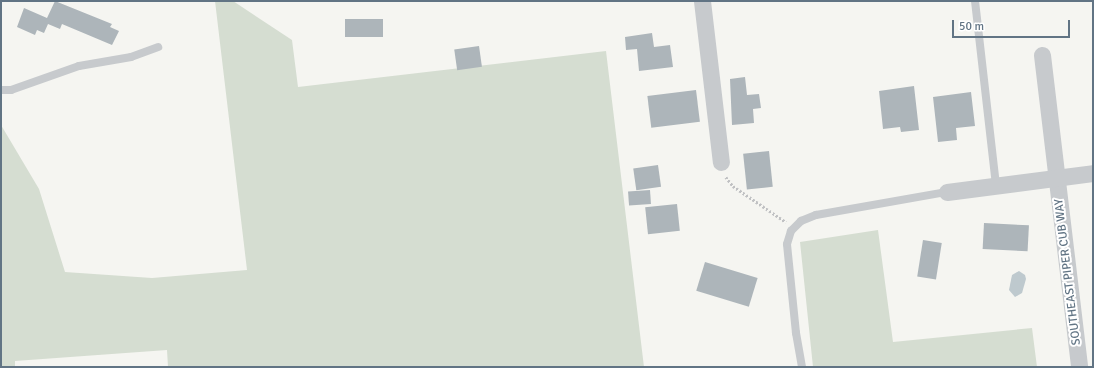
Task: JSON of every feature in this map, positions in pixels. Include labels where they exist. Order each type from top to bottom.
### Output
[{"type":"street","points":[[702,1],[721,162]]},
{"type":"street","name":"SOUTHEAST PIPER CUB WAY","points":[[1042,55],[1079,367]]},
{"type":"street","points":[[947,192],[996,184],[1093,173]]},
{"type":"lane","points":[[975,1],[996,184]]},
{"type":"lane","points":[[1,90],[11,90],[79,66],[131,57],[158,47]]},
{"type":"lane","points":[[802,367],[796,333],[796,312],[787,244],[791,231],[800,221],[816,215],[947,192]]},
{"type":"path","points":[[721,162],[724,173],[733,186],[784,219],[791,231]]},
{"type":"shaded area","points":[[215,1],[233,1],[292,40],[298,87],[606,51],[644,367],[168,367],[167,350],[15,361],[15,367],[1,367],[1,125],[39,189],[65,272],[152,278],[247,270]]},
{"type":"shaded area","points":[[878,230],[893,342],[1032,328],[1037,367],[813,367],[800,242]]},
{"type":"shaded area","points":[[1019,271],[1025,275],[1026,279],[1022,293],[1015,297],[1009,290],[1012,275]]},
{"type":"building","points":[[55,1],[112,24],[110,27],[119,31],[112,45],[62,24],[60,29],[48,24],[44,33],[37,30],[35,35],[17,27],[24,8],[47,18]]},
{"type":"building","points":[[345,19],[383,19],[383,37],[345,37]]},
{"type":"building","points":[[652,33],[654,47],[670,45],[673,67],[639,71],[637,49],[626,50],[625,37]]},
{"type":"building","points":[[479,46],[482,67],[457,70],[454,49]]},
{"type":"building","points":[[745,77],[747,95],[759,94],[761,108],[753,109],[754,123],[732,125],[730,79]]},
{"type":"building","points":[[914,86],[919,130],[901,132],[900,127],[883,129],[879,91]]},
{"type":"building","points":[[696,90],[700,122],[651,128],[647,96]]},
{"type":"building","points":[[971,92],[975,126],[956,128],[957,140],[938,142],[933,97]]},
{"type":"building","points":[[769,151],[773,187],[747,190],[743,154]]},
{"type":"building","points":[[658,165],[661,187],[636,190],[633,168]]},
{"type":"building","points":[[650,190],[651,204],[629,206],[628,192]]},
{"type":"building","points":[[677,204],[680,231],[648,234],[645,207]]},
{"type":"building","points":[[984,223],[1029,225],[1028,251],[983,249]]},
{"type":"building","points":[[923,240],[942,243],[936,280],[917,277]]},
{"type":"building","points":[[705,262],[758,278],[749,307],[696,291]]}]
